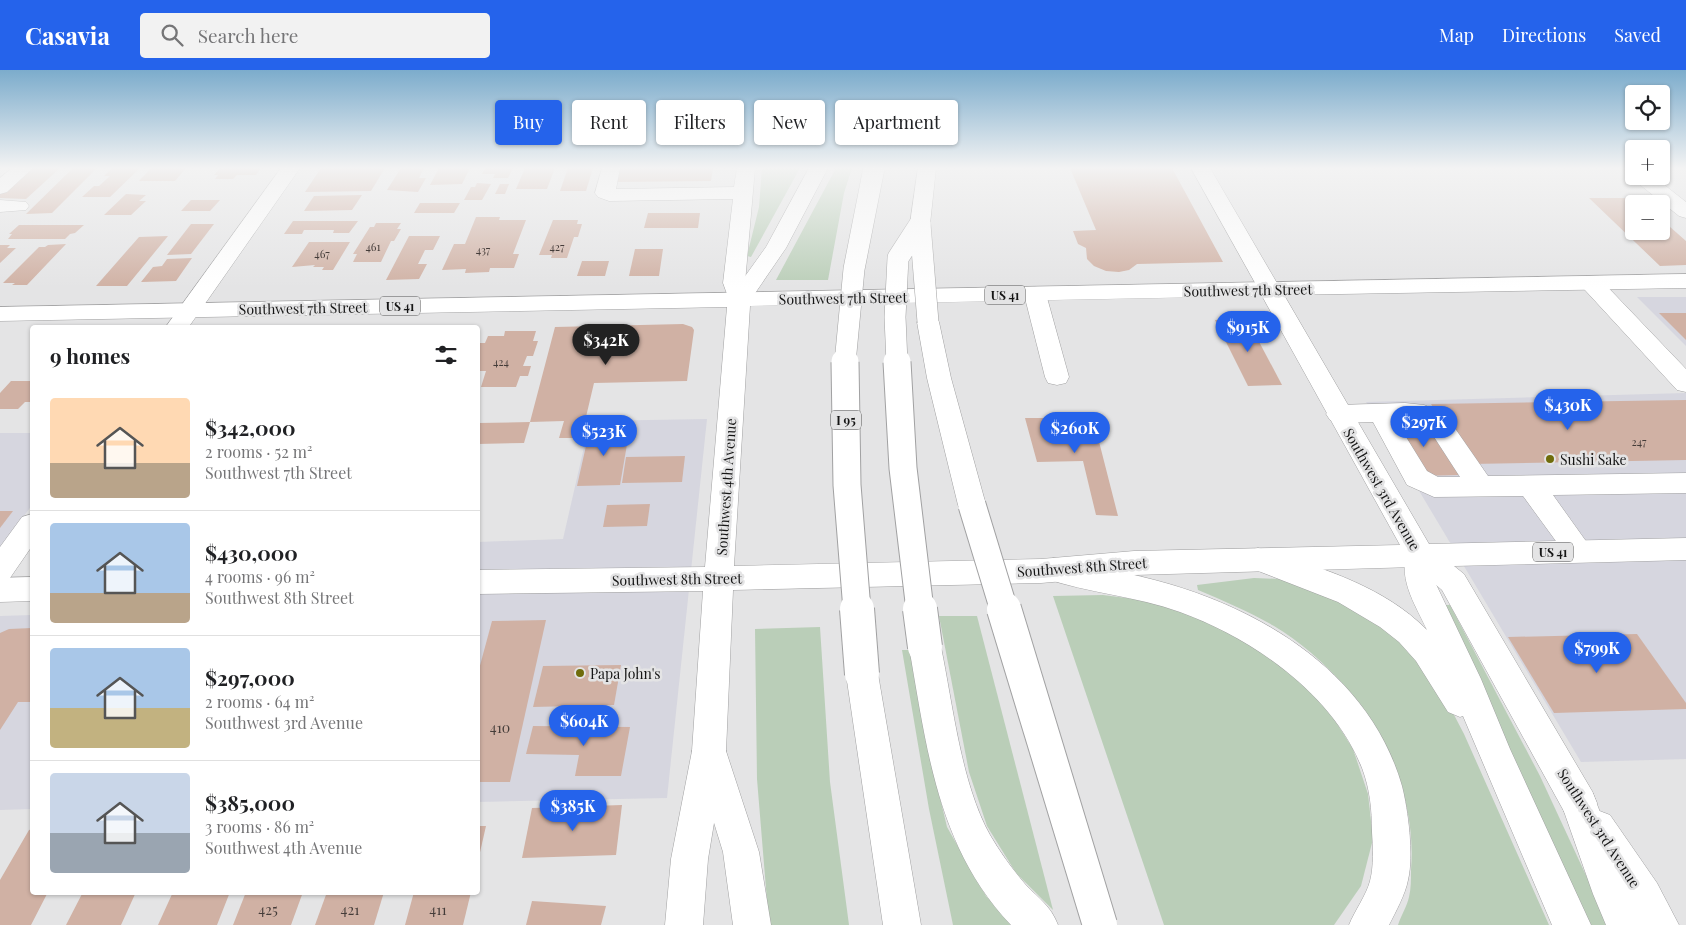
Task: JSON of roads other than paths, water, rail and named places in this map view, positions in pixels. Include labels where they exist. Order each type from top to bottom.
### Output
[{"type":"main road","points":[[182,319],[262,208]]},
{"type":"main road","name":"Southwest 4th Avenue","points":[[684,925],[685,892],[692,834],[709,751],[711,693],[740,300],[734,283],[742,208]]},
{"type":"main road","points":[[740,300],[776,248],[798,208]]},
{"type":"main road","name":"I 95","points":[[866,208],[856,254],[845,370],[848,496],[862,674],[902,925]]},
{"type":"main road","points":[[922,208],[920,224],[928,322],[939,378],[972,504],[1100,925]]},
{"type":"main road","name":"Southwest 3rd Avenue","points":[[1223,208],[1420,555],[1453,582],[1579,803],[1644,896],[1660,925]]},
{"type":"main road","points":[[920,224],[898,258],[895,317],[903,468],[925,647],[953,786],[970,832],[990,870],[1018,906],[1039,925]]},
{"type":"main road","name":"Southwest 7th Street","points":[[0,314],[182,319],[740,300],[1686,281]]},
{"type":"main road","points":[[1592,284],[1686,384]]},
{"type":"main road","points":[[1035,294],[1057,377]]},
{"type":"main road","points":[[1339,414],[1419,412],[1428,414],[1436,420],[1480,486]]},
{"type":"main road","points":[[1394,413],[1386,416],[1385,424],[1417,478],[1434,487],[1686,483]]},
{"type":"main road","points":[[1530,485],[1579,551]]},
{"type":"main road","points":[[0,570],[30,528]]},
{"type":"main road","name":"Southwest 8th Street","points":[[480,582],[719,579],[1054,570],[1134,563],[1686,549]]},
{"type":"main road","points":[[1420,555],[1419,580],[1465,680],[1495,754],[1572,925]]},
{"type":"main road","points":[[1258,559],[1340,588],[1395,620],[1427,650],[1495,754]]},
{"type":"main road","points":[[1054,570],[1142,589],[1205,608],[1268,638],[1329,688],[1359,726],[1378,766],[1393,824],[1389,884],[1368,925]]},
{"type":"main road","points":[[0,590],[30,589]]},
{"type":"main road","points":[[709,751],[741,852],[752,925]]},
{"type":"main road","points":[[1579,803],[1612,894],[1626,925]]},
{"type":"place","name":"Sushi Sake","points":[[1550,459]]},
{"type":"place","name":"Papa John's","points":[[580,673]]}]
